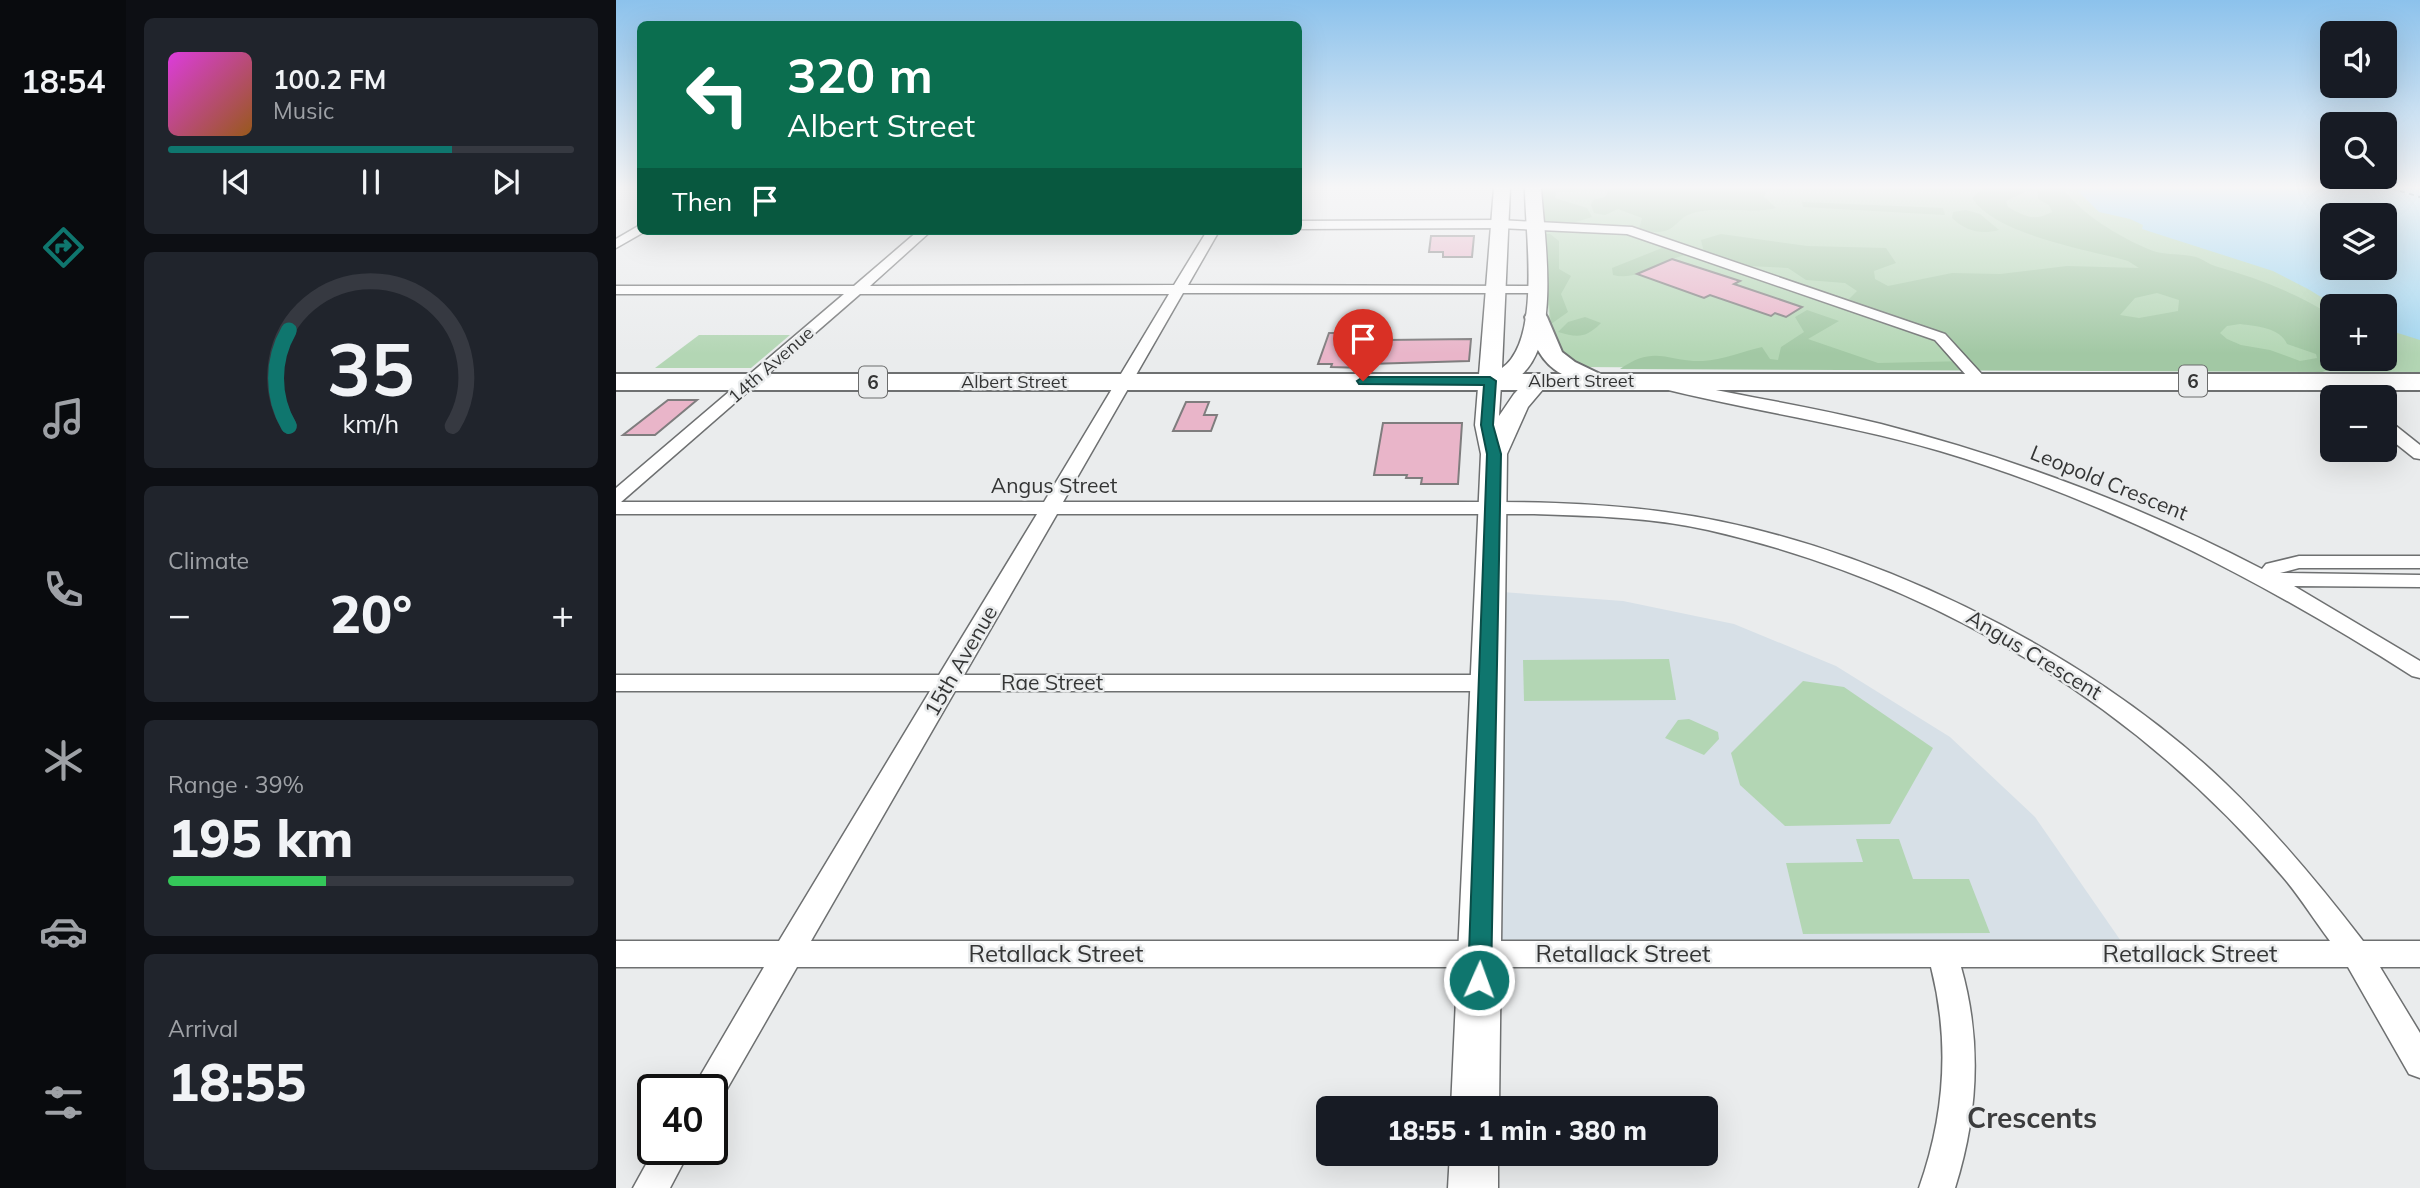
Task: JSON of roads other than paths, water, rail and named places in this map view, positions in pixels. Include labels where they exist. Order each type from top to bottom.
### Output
[{"type":"main road","points":[[1475,1096],[1494,454],[1487,425],[1498,243]]},
{"type":"main road","points":[[1490,381],[1515,370],[1524,354],[1536,317],[1536,243]]},
{"type":"main road","points":[[1536,317],[1550,354],[1558,365],[1595,381]]},
{"type":"main road","points":[[1494,454],[1521,397],[1539,381]]},
{"type":"main road","name":"Albert Street","points":[[616,382],[1651,381],[1751,393],[1980,381],[2320,387]]},
{"type":"main road","name":"Albert Street","points":[[2374,385],[2420,382]]},
{"type":"main road","points":[[1473,1188],[1474,1166]]},
{"type":"street","name":"14th Avenue","points":[[616,498],[910,243]]},
{"type":"street","name":"15th Avenue","points":[[717,1074],[1206,243]]},
{"type":"street","points":[[1667,243],[1940,337],[1980,381]]},
{"type":"street","points":[[616,290],[1538,289]]},
{"type":"street","name":"Leopold Crescent","points":[[1751,393],[2048,480],[2141,518],[2267,578],[2372,639],[2420,671]]},
{"type":"street","points":[[2411,440],[2420,454]]},
{"type":"street","name":"Angus Street","points":[[616,508],[1492,508]]},
{"type":"street","name":"Angus Crescent","points":[[1492,508],[1602,510],[1707,524],[1835,558],[1883,576],[1979,620],[2095,690],[2170,748],[2222,793],[2274,848],[2356,954],[2402,1027],[2420,1063]]},
{"type":"street","points":[[2420,562],[2299,562],[2273,568],[2267,578],[2307,581],[2420,581]]},
{"type":"street","name":"Rae Street","points":[[616,683],[1488,683]]},
{"type":"street","name":"Retallack Street","points":[[616,954],[2420,954]]},
{"type":"street","points":[[1937,1188],[1953,1131],[1960,1092],[1959,1032],[1953,986],[1943,954]]},
{"type":"street","points":[[650,1188],[664,1165]]},
{"type":"water","points":[[2187,243],[2320,243],[2320,280],[2397,280],[2397,243],[2420,243],[2420,340],[2397,333],[2397,294],[2320,294],[2320,296],[2273,271]]},
{"type":"district","name":"Crescents","points":[[2032,1118]]}]
